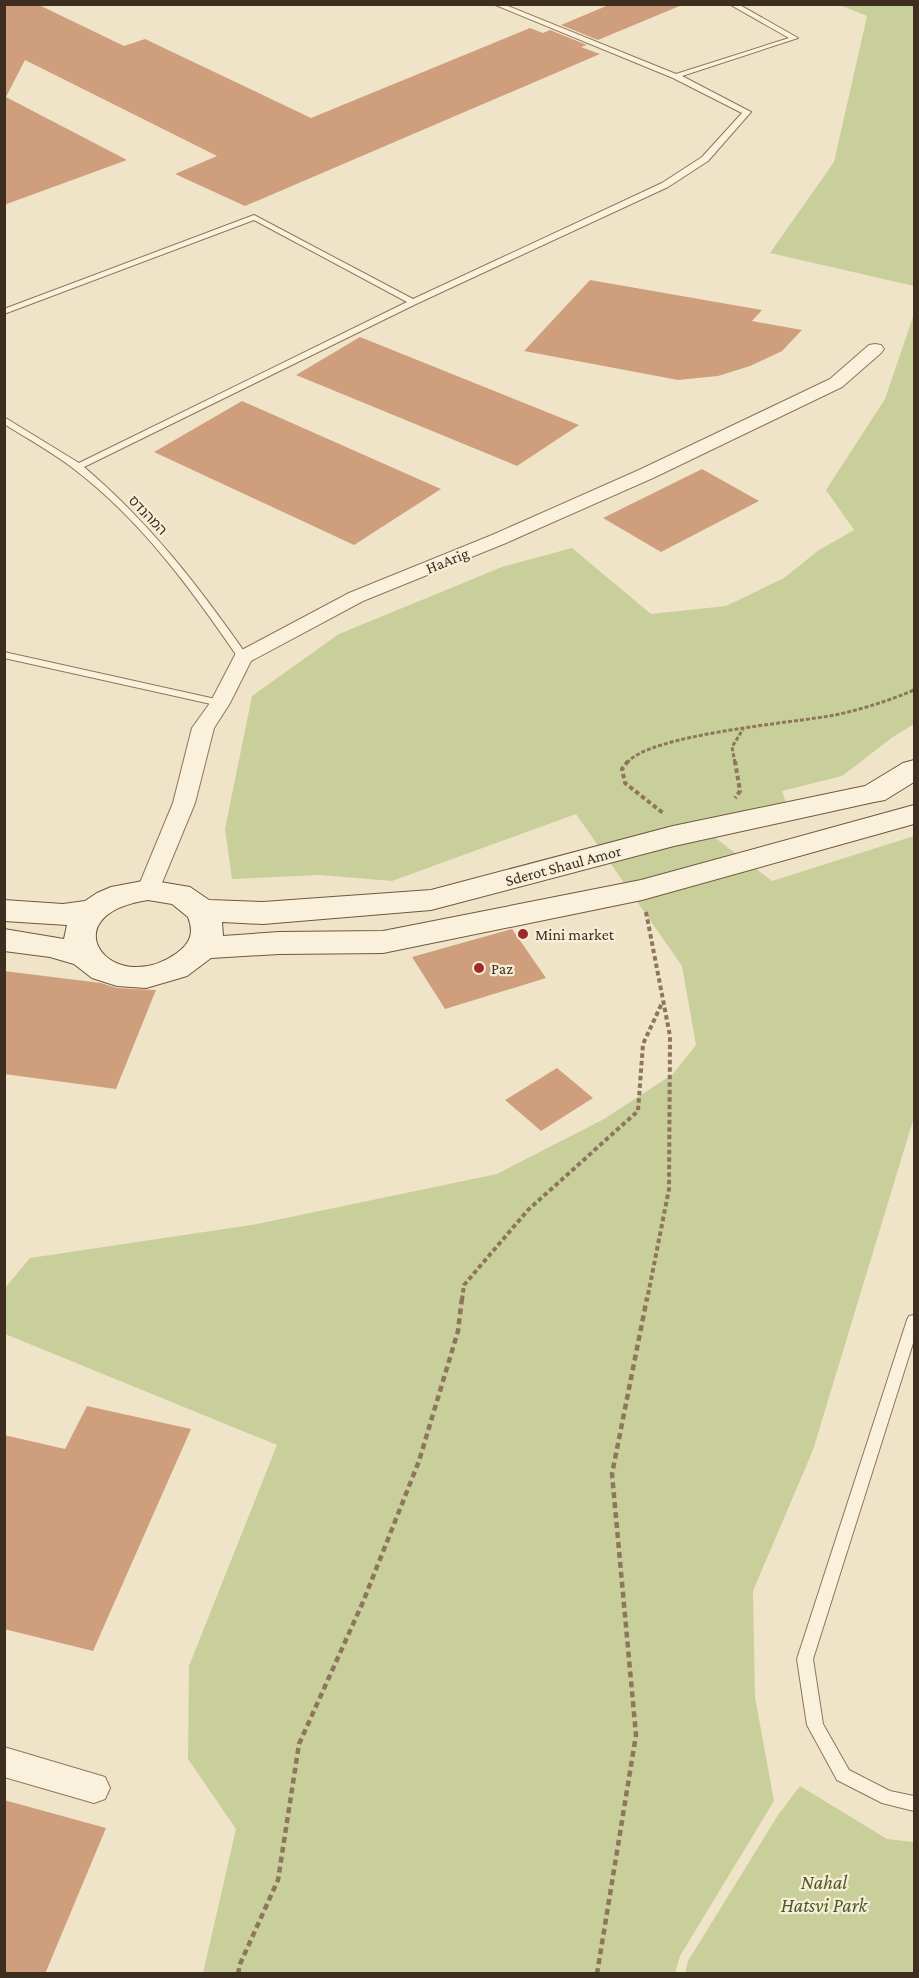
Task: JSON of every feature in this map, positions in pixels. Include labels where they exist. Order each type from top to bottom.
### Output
[{"type":"street","name":"HaArig","points":[[243,657],[356,597],[499,539],[646,474],[836,383],[875,349]]},
{"type":"street","points":[[148,890],[184,803],[203,728],[220,703],[243,657]]},
{"type":"street","name":"Sderot Shaul Amor","points":[[201,910],[263,913],[431,900],[673,836],[874,793],[915,769]]},
{"type":"street","points":[[202,948],[279,943],[383,942],[642,890],[915,814]]},
{"type":"street","points":[[148,890],[169,892],[188,899],[201,910],[207,921],[208,935],[202,948],[190,961],[172,970],[150,976],[128,976],[108,972],[92,963],[82,950],[79,936],[83,922],[93,910],[108,900],[127,893],[148,890]]},
{"type":"street","points":[[4,910],[63,915],[93,910]]},
{"type":"street","points":[[4,940],[51,946],[86,956]]},
{"type":"street","points":[[4,1762],[94,1788]]},
{"type":"lane","points":[[78,467],[413,302],[665,185],[705,159],[747,112],[676,76],[496,4]]},
{"type":"lane","points":[[676,76],[795,38],[732,4]]},
{"type":"lane","points":[[4,312],[254,217],[413,302]]},
{"type":"lane","name":"המהנדס","points":[[4,420],[78,467],[140,523],[199,594],[243,657]]},
{"type":"lane","points":[[4,655],[220,703]]},
{"type":"lane","points":[[915,1320],[805,1659],[815,1725],[843,1775],[888,1798],[915,1803]]},
{"type":"path","points":[[673,836],[663,812],[625,783],[622,769],[634,754],[688,737],[834,715],[878,705],[915,690]]},
{"type":"path","points":[[730,807],[740,791],[732,747],[743,729]]},
{"type":"path","points":[[597,1974],[636,1735],[612,1474],[669,1189],[670,1036],[642,890]]},
{"type":"path","points":[[238,1974],[240,1964],[278,1880],[299,1744],[363,1602],[419,1461],[458,1331],[464,1285],[528,1210],[638,1111],[643,1044],[663,1001]]},
{"type":"green space","points":[[840,5],[914,5],[914,286],[770,253],[834,162],[867,16]]},
{"type":"green space","points":[[914,314],[914,724],[842,776],[782,791],[786,803],[713,836],[772,881],[914,836],[914,1117],[813,1450],[753,1591],[755,1697],[774,1801],[680,1956],[675,1973],[203,1973],[236,1829],[188,1759],[189,1666],[277,1445],[5,1334],[5,1288],[30,1258],[257,1224],[497,1174],[604,1119],[673,1074],[696,1045],[682,966],[576,814],[392,881],[320,875],[232,879],[225,829],[252,696],[339,634],[502,567],[572,548],[651,614],[726,606],[784,578],[819,550],[854,530],[826,490],[885,399]]},
{"type":"green space","name":"Nahal Hatsvi Park","points":[[800,1786],[887,1839],[914,1842],[914,1973],[685,1973],[688,1961],[778,1815]]},
{"type":"building","points":[[4,4],[37,4],[124,46],[145,39],[311,118],[530,28],[543,33],[550,30],[587,45],[581,47],[600,54],[245,206],[175,174],[217,156],[25,60],[6,97],[127,160],[4,205]]},
{"type":"building","points":[[611,4],[682,5],[598,40],[561,25]]},
{"type":"building","points":[[590,280],[762,310],[752,321],[802,330],[782,351],[750,366],[718,376],[678,380],[524,351]]},
{"type":"building","points":[[360,337],[579,425],[517,466],[296,375]]},
{"type":"building","points":[[242,401],[441,489],[354,545],[154,452]]},
{"type":"building","points":[[702,469],[759,501],[661,552],[603,518]]},
{"type":"building","name":"Paz","points":[[512,929],[546,978],[445,1009],[412,957]]},
{"type":"building","points":[[4,971],[101,983],[117,988],[156,990],[116,1089],[4,1074]]},
{"type":"building","points":[[557,1068],[593,1098],[541,1131],[505,1100]]},
{"type":"building","points":[[87,1406],[191,1429],[93,1651],[4,1629],[4,1435],[65,1449]]},
{"type":"building","points":[[4,1800],[106,1828],[45,1974],[4,1974]]},
{"type":"place","name":"Mini market","points":[[523,934]]},
{"type":"place","name":"Paz","points":[[479,968]]}]
